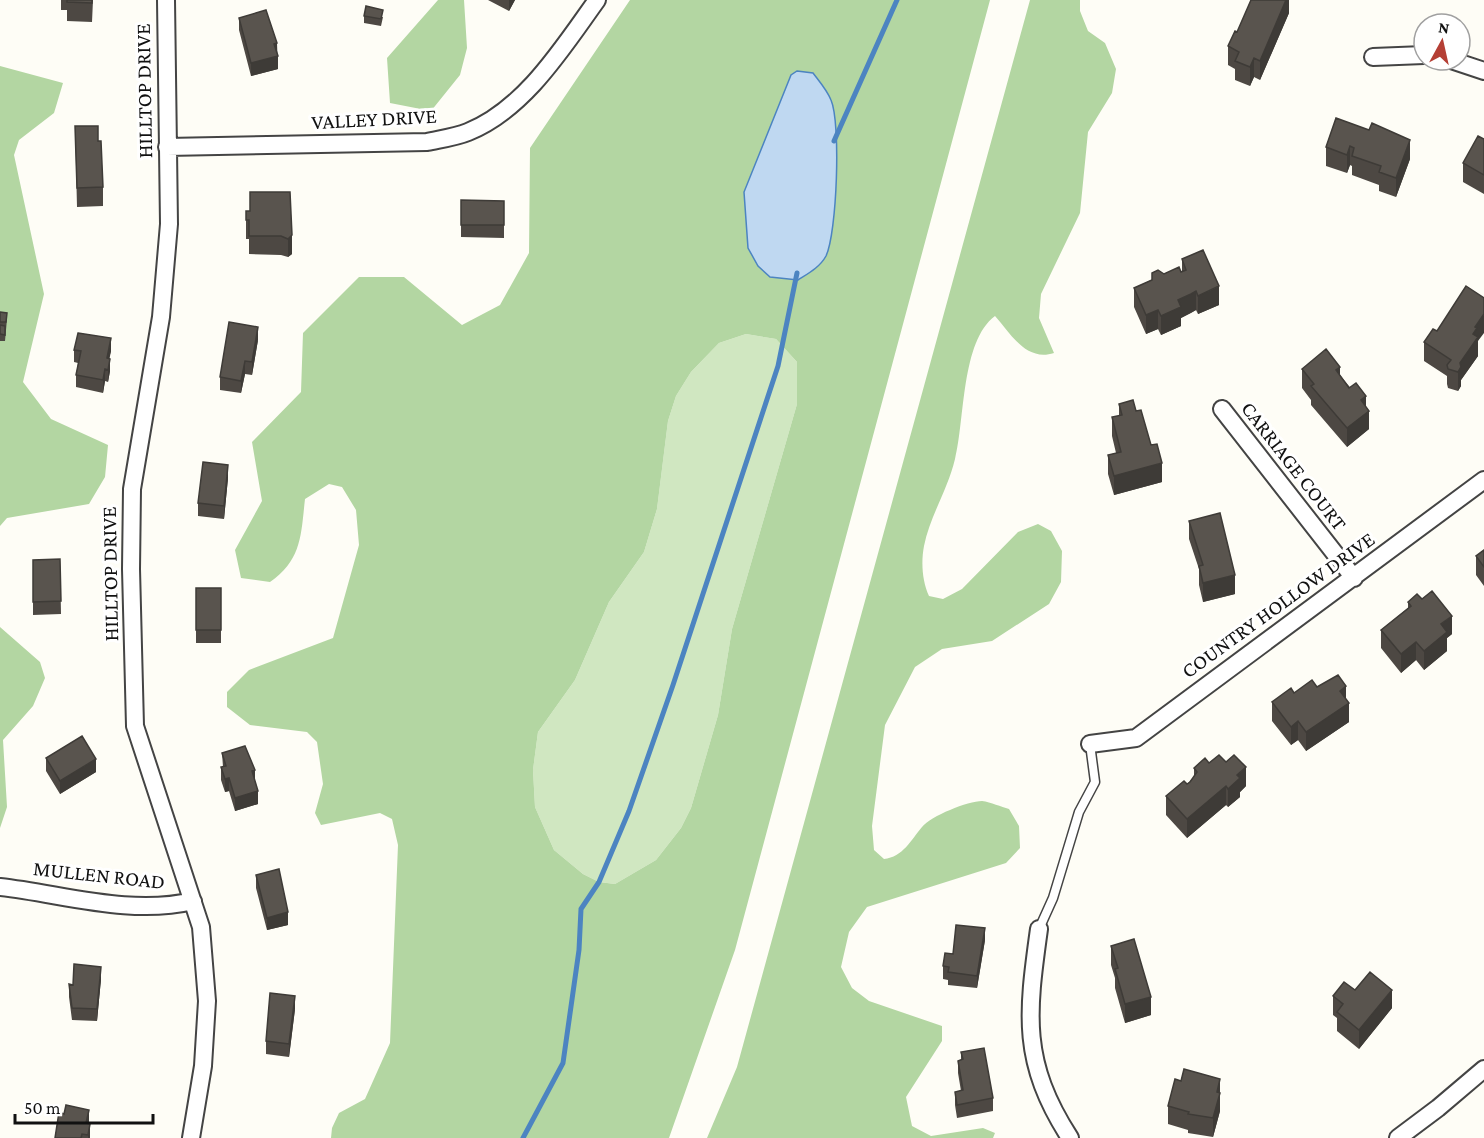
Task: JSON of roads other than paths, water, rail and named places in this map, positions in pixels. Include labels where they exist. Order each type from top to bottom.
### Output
[{"type":"street","name":"HILLTOP DRIVE","points":[[166,0],[169,224],[161,317],[132,489],[135,726],[201,927],[207,1001],[203,1066],[191,1138]]},
{"type":"street","name":"VALLEY DRIVE","points":[[167,147],[428,142],[469,132],[499,114],[542,76],[597,0]]},
{"type":"street","points":[[1373,57],[1412,55]]},
{"type":"street","name":"CARRIAGE COURT","points":[[1222,409],[1354,578]]},
{"type":"street","name":"COUNTRY HOLLOW DRIVE","points":[[1090,744],[1136,738],[1484,480]]},
{"type":"street","name":"MULLEN ROAD","points":[[0,887],[81,900],[165,907],[193,901]]},
{"type":"street","points":[[1039,929],[1030,996],[1031,1046],[1049,1106],[1070,1138]]},
{"type":"street","points":[[1398,1138],[1484,1069]]},
{"type":"lane","points":[[1039,929],[1053,898],[1079,812],[1095,782],[1090,744]]},
{"type":"water","points":[[797,71],[813,73],[831,100],[837,153],[835,203],[830,244],[821,263],[798,280],[770,277],[758,266],[748,248],[744,192],[791,75]]},
{"type":"waterway","points":[[834,141],[897,0]]},
{"type":"waterway","points":[[523,1138],[563,1063],[579,950],[581,909],[599,882],[629,811],[673,685],[778,366],[797,273]]}]
